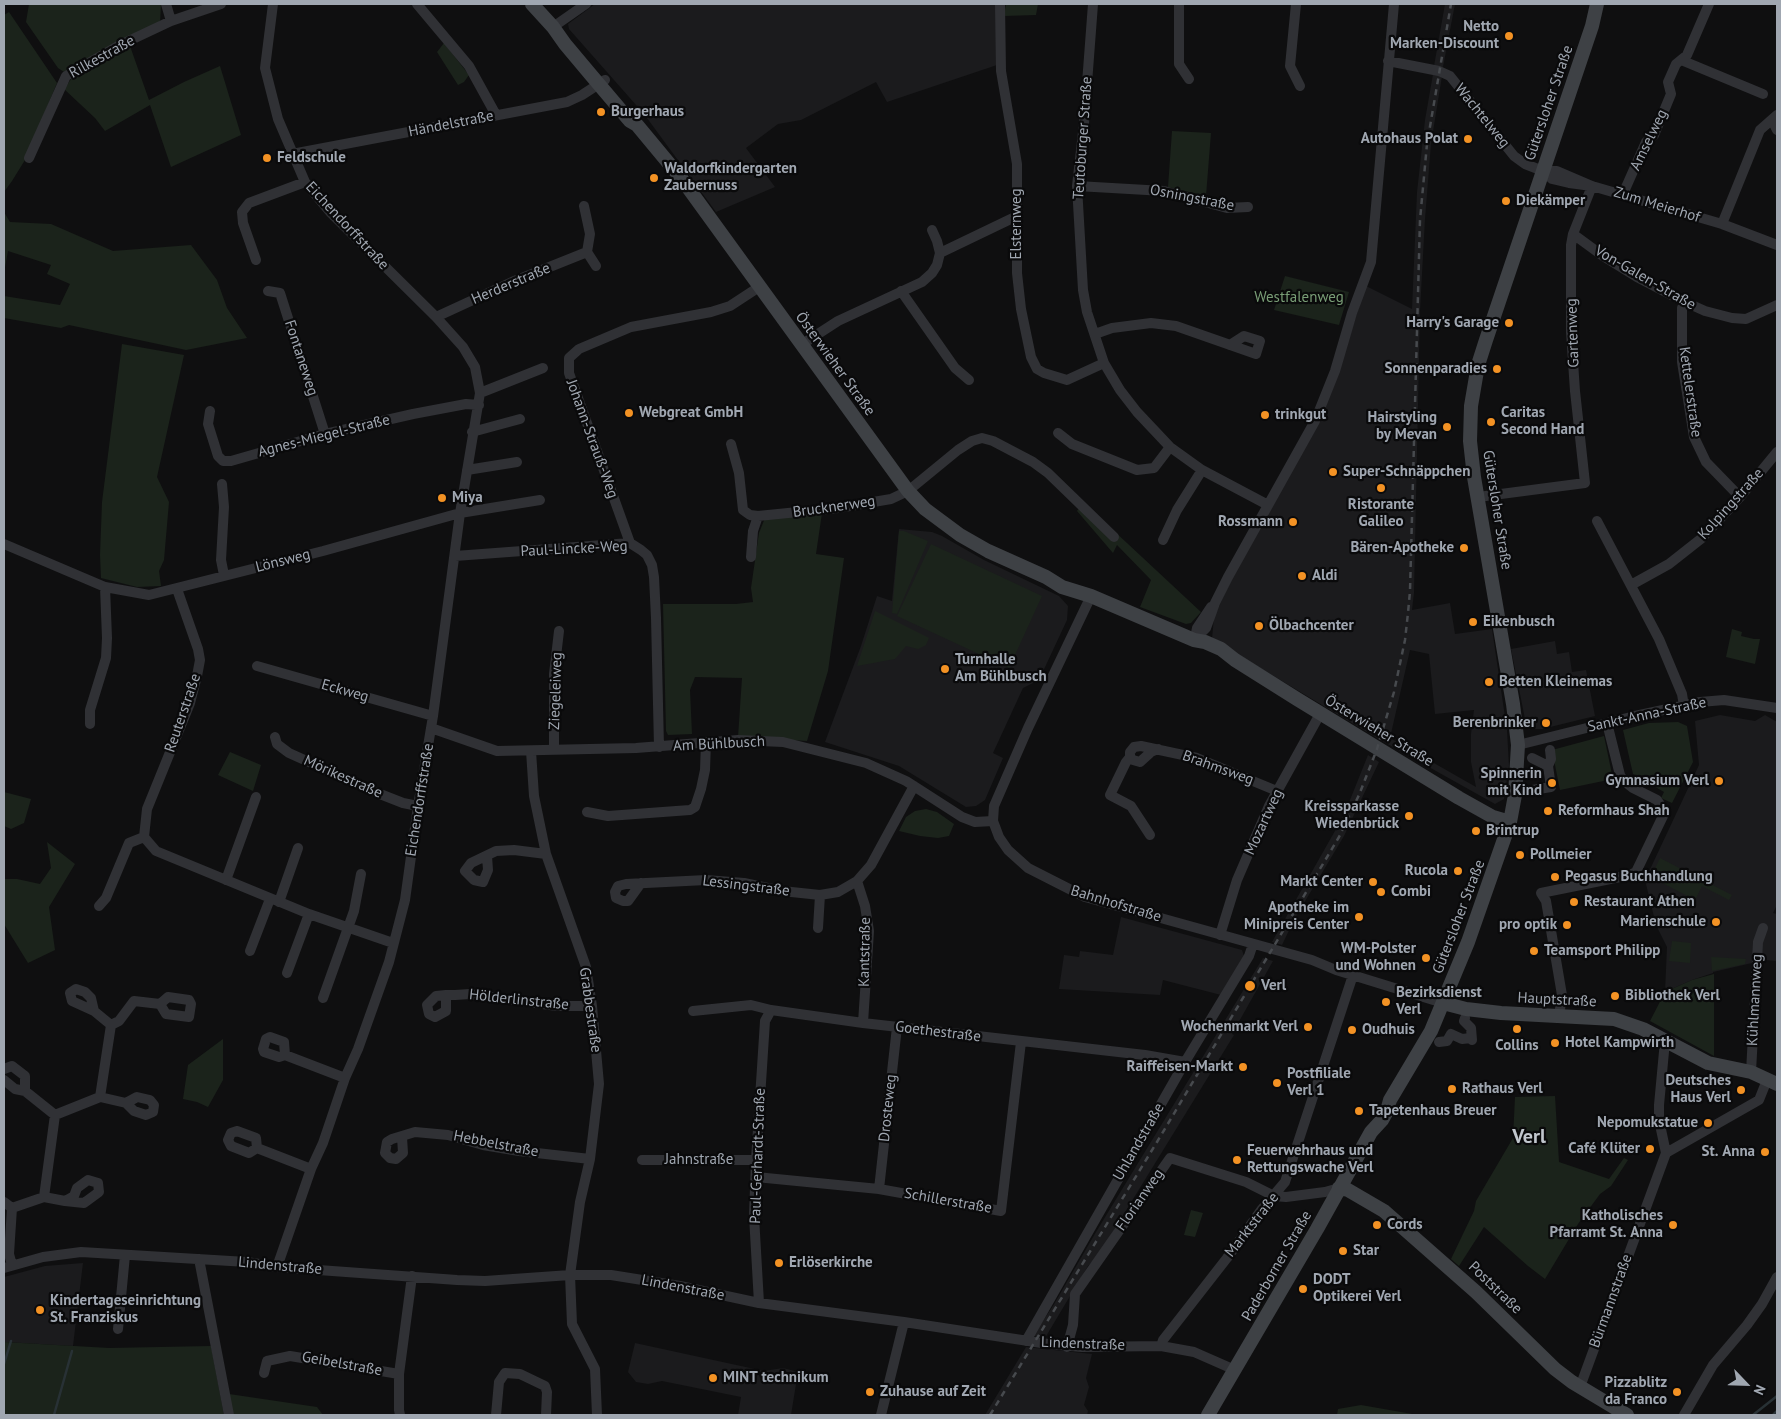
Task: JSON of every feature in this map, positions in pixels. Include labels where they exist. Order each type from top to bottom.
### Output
[{"type":"street","points":[[166,4],[171,21]]},
{"type":"street","name":"Rilkestraße","points":[[29,158],[66,76],[118,46],[171,21],[221,4]]},
{"type":"street","name":"Eichendorffstraße","points":[[273,4],[265,68],[278,119],[305,182],[331,213],[436,317],[463,348],[475,367],[480,393],[460,513],[433,716],[405,900],[389,962],[358,1049],[345,1078],[323,1143],[311,1169],[277,1267]]},
{"type":"street","points":[[417,4],[469,66],[496,115]]},
{"type":"street","name":"Österwieher Straße","points":[[532,4],[553,27],[570,39],[602,82],[631,111],[637,125],[681,178],[908,491],[925,509],[960,535],[995,555],[1046,577],[1071,585],[1091,596],[1194,640],[1206,642],[1221,649],[1235,660],[1320,714],[1484,813],[1499,820],[1510,822]]},
{"type":"street","points":[[553,27],[586,4]]},
{"type":"street","name":"Elsternweg","points":[[1000,4],[1001,72],[1017,164],[1017,273],[1021,309],[1031,357],[1036,369],[1044,374],[1066,380],[1104,363]]},
{"type":"street","name":"Teutoburger Straße","points":[[1093,4],[1077,186],[1083,290],[1104,363],[1120,390],[1170,447],[1202,470],[1268,505]]},
{"type":"street","points":[[1179,4],[1179,64],[1189,79]]},
{"type":"street","points":[[1296,4],[1290,66],[1300,86]]},
{"type":"street","points":[[1194,640],[1206,628],[1215,603],[1315,421],[1335,371],[1352,313],[1372,262],[1394,4]]},
{"type":"street","name":"Gütersloher Straße","points":[[1592,26],[1597,4]]},
{"type":"street","name":"Gütersloher Straße","points":[[1443,1003],[1474,926],[1510,822],[1515,798],[1518,744],[1470,441],[1470,416],[1474,386],[1486,340],[1592,26],[1602,4]]},
{"type":"street","name":"Amselweg","points":[[1623,194],[1646,142],[1654,135],[1671,94],[1668,82],[1676,64],[1688,55],[1709,4]]},
{"type":"street","points":[[1682,60],[1763,94]]},
{"type":"street","name":"Wachtelweg","points":[[1388,61],[1439,71],[1450,76],[1514,156],[1525,164],[1543,171]]},
{"type":"street","name":"Händelstraße","points":[[292,154],[567,102],[602,82]]},
{"type":"street","points":[[1722,224],[1760,130],[1775,118],[1777,130]]},
{"type":"street","name":"Zum Meierhof","points":[[1543,171],[1557,171],[1592,186],[1722,224],[1777,246]]},
{"type":"street","points":[[256,260],[242,212],[249,203],[305,182]]},
{"type":"street","name":"Osningstraße","points":[[1077,186],[1164,190],[1227,208],[1248,207]]},
{"type":"street","name":"Gartenweg","points":[[1478,497],[1585,483],[1575,391],[1572,332],[1573,234],[1592,186]]},
{"type":"street","points":[[584,206],[590,234],[587,252],[596,266]]},
{"type":"street","points":[[940,253],[1017,216]]},
{"type":"street","points":[[801,345],[838,321],[922,282],[932,273],[937,265],[940,253],[932,230]]},
{"type":"street","name":"Von-Galen-Straße","points":[[1573,234],[1624,268],[1705,311],[1732,318],[1746,319],[1777,305]]},
{"type":"street","name":"Herderstraße","points":[[436,317],[512,282],[587,252]]},
{"type":"street","name":"Johann-Strauß-Weg","points":[[630,543],[569,373],[569,358],[580,349],[631,327],[711,312],[730,306],[759,287]]},
{"type":"street","name":"Fontaneweg","points":[[268,291],[280,294],[325,434]]},
{"type":"street","points":[[901,291],[956,368],[969,380]]},
{"type":"street","name":"Kettelerstraße","points":[[1685,302],[1682,308],[1682,362],[1694,437],[1706,462],[1740,497]]},
{"type":"street","points":[[1095,334],[1112,328],[1151,323],[1176,326],[1230,345]]},
{"type":"street","points":[[480,393],[544,368]]},
{"type":"street","name":"Agnes-Miegel-Straße","points":[[210,411],[208,424],[218,456],[222,461],[231,461],[325,434],[466,404],[479,405]]},
{"type":"street","points":[[472,432],[520,419]]},
{"type":"street","points":[[1058,433],[1072,444],[1137,470],[1154,468],[1170,447]]},
{"type":"street","points":[[908,491],[958,450],[972,441],[982,438],[1033,462],[1048,473],[1114,537]]},
{"type":"street","points":[[731,444],[739,473],[743,510],[750,515],[758,516],[753,531],[751,557]]},
{"type":"street","name":"Kolpingstraße","points":[[1631,585],[1669,564],[1702,538],[1740,497],[1777,452]]},
{"type":"street","points":[[467,470],[517,462]]},
{"type":"street","points":[[1163,540],[1177,510],[1202,470]]},
{"type":"street","points":[[222,484],[224,507],[221,560],[224,575]]},
{"type":"street","name":"Brucknerweg","points":[[758,516],[838,508],[892,499],[908,491]]},
{"type":"street","points":[[460,513],[540,500]]},
{"type":"street","name":"Lönsweg","points":[[4,544],[105,587],[149,595],[323,551],[460,513]]},
{"type":"street","points":[[1597,522],[1659,638],[1682,694],[1684,706]]},
{"type":"street","name":"Paul-Lincke-Weg","points":[[455,556],[630,543],[647,555],[652,565],[654,577],[659,747]]},
{"type":"street","points":[[90,724],[90,710],[106,658],[105,587]]},
{"type":"street","name":"Reuterstraße","points":[[144,837],[147,809],[190,703],[200,660],[198,648],[177,588]]},
{"type":"street","points":[[993,821],[994,806],[1006,776],[1091,596]]},
{"type":"street","name":"Ziegeleiweg","points":[[554,750],[554,674],[559,631]]},
{"type":"street","name":"Eckweg","points":[[257,666],[433,716]]},
{"type":"street","name":"Sankt-Anna-Straße","points":[[1518,744],[1700,702],[1724,700],[1777,708]]},
{"type":"street","name":"Mozartweg","points":[[1220,935],[1237,880],[1269,806],[1320,714]]},
{"type":"street","points":[[1559,1016],[1562,995],[1546,902],[1541,893],[1630,875],[1636,872],[1664,816],[1664,810],[1657,800],[1633,788],[1623,780],[1620,775],[1607,723]]},
{"type":"street","name":"Am Bühlbusch","points":[[431,728],[497,751],[659,747],[746,740],[783,742],[866,763],[896,776],[975,822],[993,821]]},
{"type":"street","name":"Mörikestraße","points":[[275,737],[277,744],[289,753],[380,794],[418,806]]},
{"type":"street","points":[[587,812],[608,816],[690,810],[694,807],[701,788],[705,770],[706,742]]},
{"type":"street","name":"Brahmsweg","points":[[1150,835],[1131,806],[1110,795],[1134,747],[1141,746],[1197,758],[1277,791]]},
{"type":"street","points":[[1526,791],[1539,792],[1551,787],[1550,750]]},
{"type":"street","name":"Grabbestraße","points":[[531,751],[534,796],[546,854],[586,967],[592,1006],[599,1084],[590,1159],[580,1202],[570,1275],[572,1324],[595,1369],[597,1415]]},
{"type":"street","points":[[1532,758],[1551,772]]},
{"type":"street","name":"Lessingstraße","points":[[641,883],[706,880],[744,883],[782,891],[820,895],[838,892],[857,881],[871,865],[914,786]]},
{"type":"street","points":[[226,880],[256,797]]},
{"type":"street","name":"Bahnhofstraße","points":[[993,821],[999,837],[1008,850],[1028,868],[1085,897],[1312,960],[1443,1003]]},
{"type":"street","points":[[99,906],[106,898],[129,843],[144,837],[156,851],[309,914],[393,944]]},
{"type":"street","points":[[250,952],[298,848]]},
{"type":"street","points":[[487,856],[496,851],[514,850],[546,854]]},
{"type":"street","points":[[323,998],[349,929],[361,874]]},
{"type":"street","name":"Kantstraße","points":[[857,881],[865,906],[868,931],[863,1024]]},
{"type":"street","points":[[818,928],[820,895]]},
{"type":"street","points":[[287,973],[309,914]]},
{"type":"street","name":"Kühlmannweg","points":[[1751,1072],[1758,942],[1763,928]]},
{"type":"street","name":"Uhlandstraße","points":[[1026,1341],[1185,1062],[1249,956],[1253,944]]},
{"type":"street","name":"Marktstraße","points":[[1161,1346],[1163,1340],[1285,1182],[1353,975]]},
{"type":"street","name":"Hölderlinstraße","points":[[446,995],[470,994],[557,1006],[592,1006]]},
{"type":"street","points":[[111,1025],[119,1021],[134,1001],[160,1004]]},
{"type":"street","name":"Hauptstraße","points":[[1443,1003],[1486,1012],[1614,1019],[1636,1026],[1708,1063],[1751,1072],[1772,1082]]},
{"type":"street","name":"Paderborner Straße","points":[[1208,1415],[1371,1132],[1378,1114],[1390,1100],[1431,1031],[1443,1003]]},
{"type":"street","name":"Goethestraße","points":[[693,1011],[751,1005],[771,1010],[863,1024],[1145,1055],[1185,1062]]},
{"type":"street","name":"Paul-Gerhardt-Straße","points":[[759,1303],[754,1216],[756,1160],[765,1022],[771,1010]]},
{"type":"street","points":[[94,1011],[111,1025]]},
{"type":"street","points":[[1439,1042],[1447,1041],[1451,1029],[1465,1020],[1470,1028],[1472,1039],[1462,1039],[1451,1029]]},
{"type":"street","points":[[100,1097],[111,1025]]},
{"type":"street","name":"Drosteweg","points":[[879,1189],[897,1027]]},
{"type":"street","points":[[1665,1041],[1658,1105],[1666,1153],[1759,1100],[1772,1082]]},
{"type":"street","name":"Schillerstraße","points":[[756,1177],[879,1189],[1001,1211],[1021,1042]]},
{"type":"street","points":[[285,1055],[345,1078]]},
{"type":"street","points":[[4,1069],[12,1066],[25,1076],[25,1091]]},
{"type":"street","points":[[4,1080],[15,1089],[25,1091],[55,1115]]},
{"type":"street","points":[[55,1115],[100,1097],[126,1103]]},
{"type":"street","points":[[44,1196],[55,1115]]},
{"type":"street","name":"Hebbelstraße","points":[[402,1137],[415,1132],[437,1133],[483,1145],[590,1159]]},
{"type":"street","points":[[257,1148],[311,1169]]},
{"type":"street","name":"Bürmannstraße","points":[[1580,1387],[1666,1153]]},
{"type":"street","name":"Florianweg","points":[[1066,1347],[1073,1325],[1075,1294],[1170,1158],[1246,1182],[1274,1196],[1286,1197],[1325,1192],[1339,1188]]},
{"type":"street","name":"Jahnstraße","points":[[642,1160],[756,1160]]},
{"type":"street","name":"Poststraße","points":[[1339,1188],[1348,1190],[1384,1211],[1476,1292],[1549,1364],[1566,1378],[1627,1415]]},
{"type":"street","points":[[8,1267],[8,1205],[44,1196],[65,1201]]},
{"type":"street","name":"Lindenstraße","points":[[8,1267],[43,1257],[81,1252],[247,1262],[277,1267],[485,1281],[570,1275],[611,1275],[759,1303],[904,1322],[1066,1347],[1161,1346],[1194,1352],[1235,1370]]},
{"type":"street","points":[[118,1329],[124,1255]]},
{"type":"street","points":[[199,1259],[228,1415]]},
{"type":"street","name":"Geibelstraße","points":[[400,1415],[399,1374],[412,1276]]},
{"type":"street","points":[[1684,1415],[1713,1365],[1752,1318],[1777,1277]]},
{"type":"street","points":[[881,1415],[904,1322]]},
{"type":"street","name":"Geibelstraße","points":[[264,1372],[267,1361],[290,1356],[399,1374]]},
{"type":"street","points":[[496,1415],[499,1382],[505,1373],[520,1374],[544,1386],[547,1392],[546,1415]]},
{"type":"shaded area","points":[[595,4],[998,4],[997,65],[887,102],[876,82],[801,120],[778,124],[746,148],[775,187],[716,212],[644,114],[569,29],[568,24]]},
{"type":"shaded area","points":[[1445,4],[1455,4],[1443,67],[1434,66]]},
{"type":"shaded area","points":[[1433,74],[1442,76],[1431,144],[1425,219],[1420,311],[1414,593],[1412,610],[1450,603],[1455,634],[1492,629],[1507,730],[1509,766],[1504,799],[1495,804],[1377,738],[1212,639],[1214,617],[1237,568],[1338,371],[1366,286],[1412,309],[1417,192],[1425,120]],"holes":[[[1410,650],[1429,654],[1435,714],[1474,710],[1471,734],[1471,762],[1476,787],[1390,738]]]},
{"type":"shaded area","points":[[899,529],[932,532],[942,536],[984,560],[1059,596],[1068,606],[1067,620],[1039,680],[1023,688],[993,753],[1003,758],[985,800],[976,806],[966,807],[899,766],[825,742],[861,646],[877,596],[892,601]]},
{"type":"shaded area","points":[[1555,641],[1557,654],[1569,652],[1572,672],[1586,670],[1595,716],[1542,729],[1530,729],[1526,724],[1511,649]]},
{"type":"shaded area","points":[[1720,715],[1755,721],[1765,715],[1777,722],[1777,905],[1773,913],[1777,914],[1777,961],[1765,960],[1713,972],[1665,992],[1667,947],[1656,925],[1645,880],[1699,765],[1695,721]]},
{"type":"shaded area","points":[[1368,755],[1379,762],[1344,836],[1295,918],[1282,945],[1272,942],[1344,815]]},
{"type":"shaded area","points":[[1121,917],[1242,950],[1244,956],[1221,995],[1163,980],[1160,995],[1059,989],[1064,955],[1079,957],[1080,951],[1113,955]]},
{"type":"shaded area","points":[[1263,958],[1273,961],[1232,1034],[1234,1035],[1098,1256],[1088,1266],[1045,1338],[1033,1336],[1053,1306]]},
{"type":"shaded area","name":"Kindertageseinrichtung St. Franziskus","points":[[83,1263],[73,1346],[4,1342],[4,1277],[45,1266]]},
{"type":"shaded area","points":[[635,1343],[764,1371],[783,1368],[798,1372],[791,1415],[738,1415],[741,1397],[662,1381],[648,1384],[636,1382],[628,1372]]},
{"type":"shaded area","points":[[1026,1347],[1092,1354],[1086,1378],[1089,1387],[1084,1405],[1088,1411],[1087,1415],[985,1415]]},
{"type":"green space","points":[[29,4],[161,4],[160,24],[64,72],[58,68],[26,22]]},
{"type":"green space","points":[[1006,4],[1038,4],[1036,15],[1004,16]]},
{"type":"green space","points":[[9,12],[57,83],[25,160],[4,192],[4,15]]},
{"type":"green space","points":[[444,43],[469,75],[464,82],[458,85],[437,52]]},
{"type":"green space","points":[[130,46],[149,100],[220,66],[241,135],[171,167],[150,105],[105,131],[95,118],[64,89],[74,75]]},
{"type":"green space","points":[[1172,131],[1211,133],[1206,196],[1168,187]]},
{"type":"green space","points":[[4,212],[10,222],[51,224],[113,251],[191,245],[217,280],[227,308],[247,338],[186,350],[69,325],[61,328],[4,318],[4,296],[60,305],[70,284],[47,274],[51,265],[8,251],[4,273]]},
{"type":"green space","name":"Westfalenweg","points":[[1285,276],[1349,292],[1339,325],[1274,310]]},
{"type":"green space","points":[[122,344],[184,355],[157,477],[169,502],[164,560],[159,571],[161,586],[137,587],[101,578],[102,502]]},
{"type":"green space","points":[[1083,502],[1201,612],[1191,623],[1186,624],[1140,607],[1151,580],[1117,545],[1113,553],[1077,511]]},
{"type":"green space","points":[[822,513],[816,554],[844,558],[828,671],[807,741],[738,737],[742,678],[695,677],[690,690],[692,734],[668,735],[666,731],[663,604],[736,604],[753,602],[751,588],[759,533],[765,518]]},
{"type":"green space","points":[[899,531],[904,531],[928,541],[897,614],[892,613]]},
{"type":"green space","points":[[931,544],[1042,596],[1009,668],[897,616]]},
{"type":"green space","points":[[875,611],[929,638],[926,645],[918,649],[906,646],[895,659],[857,666]]},
{"type":"green space","points":[[1732,629],[1742,632],[1741,636],[1760,639],[1755,664],[1726,657]]},
{"type":"green space","points":[[1678,722],[1687,726],[1693,762],[1672,803],[1661,798],[1664,792],[1633,774],[1623,730],[1649,723]]},
{"type":"green space","points":[[1604,736],[1613,779],[1560,790],[1552,750]]},
{"type":"green space","points":[[230,752],[261,765],[253,791],[218,775]]},
{"type":"green space","points":[[4,792],[31,799],[24,823],[11,829],[4,826]]},
{"type":"green space","points":[[926,809],[937,812],[954,824],[949,836],[938,838],[899,831],[906,817],[915,811]]},
{"type":"green space","points":[[47,842],[75,864],[49,907],[55,950],[28,963],[4,924],[4,879],[17,879],[40,884],[51,868]]},
{"type":"green space","points":[[1660,858],[1732,895],[1729,900],[1702,886],[1695,900],[1651,877]]},
{"type":"green space","points":[[1672,941],[1691,943],[1690,963],[1669,961]]},
{"type":"green space","points":[[1711,957],[1746,959],[1745,964],[1712,971]]},
{"type":"green space","points":[[1714,974],[1714,1056],[1650,1021],[1665,992],[1692,980]]},
{"type":"green space","points":[[223,1039],[223,1080],[208,1107],[183,1099],[188,1065]]},
{"type":"green space","points":[[1555,1096],[1559,1162],[1609,1179],[1624,1158],[1628,1160],[1611,1186],[1600,1194],[1578,1224],[1545,1279],[1484,1227],[1459,1266],[1451,1259],[1474,1211],[1476,1201],[1513,1138],[1515,1097]]},
{"type":"green space","points":[[1191,1210],[1203,1213],[1195,1237],[1184,1235]]},
{"type":"green space","points":[[4,1342],[109,1348],[211,1346],[224,1415],[4,1415]]},
{"type":"green space","points":[[229,1394],[317,1407],[323,1415],[233,1415]]},
{"type":"green space","points":[[1361,1405],[1418,1415],[1337,1415],[1338,1409]]},
{"type":"waterway","points":[[4,1364],[11,1341]]},
{"type":"waterway","points":[[54,1415],[72,1351]]},
{"type":"waterway","points":[[1753,1415],[1777,1396]]},
{"type":"waterway","points":[[1773,1415],[1777,1411]]},
{"type":"railway","points":[[990,1415],[1157,1142],[1339,837],[1359,795],[1377,749],[1394,692],[1405,640],[1408,613],[1420,220],[1427,144],[1451,4]]},
{"type":"place","name":"Netto Marken-Discount","points":[[1509,36]]},
{"type":"place","name":"Burgerhaus","points":[[601,112]]},
{"type":"place","name":"Autohaus Polat","points":[[1468,139]]},
{"type":"place","name":"Feldschule","points":[[267,158]]},
{"type":"place","name":"Waldorfkindergarten Zaubernuss","points":[[654,178]]},
{"type":"place","name":"Diekämper","points":[[1506,201]]},
{"type":"place","name":"Harry's Garage","points":[[1509,323]]},
{"type":"place","name":"Sonnenparadies","points":[[1497,369]]},
{"type":"place","name":"Webgreat GmbH","points":[[629,413]]},
{"type":"place","name":"trinkgut","points":[[1265,415]]},
{"type":"place","name":"Caritas Second Hand","points":[[1491,422]]},
{"type":"place","name":"Hairstyling by Mevan","points":[[1447,427]]},
{"type":"place","name":"Super-Schnäppchen","points":[[1333,472]]},
{"type":"place","name":"Ristorante Galileo","points":[[1381,488]]},
{"type":"place","name":"Miya","points":[[442,498]]},
{"type":"place","name":"Rossmann","points":[[1293,522]]},
{"type":"place","name":"Bären-Apotheke","points":[[1464,548]]},
{"type":"place","name":"Aldi","points":[[1302,576]]},
{"type":"place","name":"Eikenbusch","points":[[1473,622]]},
{"type":"place","name":"Ölbachcenter","points":[[1259,626]]},
{"type":"place","name":"Turnhalle Am Bühlbusch","points":[[945,669]]},
{"type":"place","name":"Betten Kleinemas","points":[[1489,682]]},
{"type":"place","name":"Berenbrinker","points":[[1546,723]]},
{"type":"place","name":"Gymnasium Verl","points":[[1719,781]]},
{"type":"place","name":"Spinnerin mit Kind","points":[[1552,783]]},
{"type":"place","name":"Reformhaus Shah","points":[[1548,811]]},
{"type":"place","name":"Kreissparkasse Wiedenbrück","points":[[1409,816]]},
{"type":"place","name":"Brintrup","points":[[1476,831]]},
{"type":"place","name":"Pollmeier","points":[[1520,855]]},
{"type":"place","name":"Rucola","points":[[1458,871]]},
{"type":"place","name":"Pegasus Buchhandlung","points":[[1555,877]]},
{"type":"place","name":"Markt Center","points":[[1373,882]]},
{"type":"place","name":"Combi","points":[[1381,892]]},
{"type":"place","name":"Restaurant Athen","points":[[1574,902]]},
{"type":"place","name":"Apotheke im Minipreis Center","points":[[1359,917]]},
{"type":"place","name":"Marienschule","points":[[1716,922]]},
{"type":"place","name":"pro optik","points":[[1567,925]]},
{"type":"place","name":"Teamsport Philipp","points":[[1534,951]]},
{"type":"place","name":"WM-Polster und Wohnen","points":[[1426,958]]},
{"type":"place","name":"Verl","points":[[1250,986]]},
{"type":"place","name":"Bibliothek Verl","points":[[1615,996]]},
{"type":"place","name":"Bezirksdienst Verl","points":[[1386,1002]]},
{"type":"place","name":"Wochenmarkt Verl","points":[[1308,1027]]},
{"type":"place","name":"Collins","points":[[1517,1029]]},
{"type":"place","name":"Oudhuis","points":[[1352,1030]]},
{"type":"place","name":"Hotel Kampwirth","points":[[1555,1043]]},
{"type":"place","name":"Raiffeisen-Markt","points":[[1243,1067]]},
{"type":"place","name":"Postfiliale Verl 1","points":[[1277,1083]]},
{"type":"place","name":"Rathaus Verl","points":[[1452,1089]]},
{"type":"place","name":"Deutsches Haus Verl","points":[[1741,1090]]},
{"type":"place","name":"Tapetenhaus Breuer","points":[[1359,1111]]},
{"type":"place","name":"Nepomukstatue","points":[[1708,1123]]},
{"type":"place","name":"Café Klüter","points":[[1650,1149]]},
{"type":"place","name":"St. Anna","points":[[1765,1152]]},
{"type":"place","name":"Feuerwehrhaus und Rettungswache Verl","points":[[1237,1160]]},
{"type":"place","name":"Cords","points":[[1377,1225]]},
{"type":"place","name":"Katholisches Pfarramt St. Anna","points":[[1673,1225]]},
{"type":"place","name":"Star","points":[[1343,1251]]},
{"type":"place","name":"Erlöserkirche","points":[[779,1263]]},
{"type":"place","name":"DODT Optikerei Verl","points":[[1303,1289]]},
{"type":"place","name":"Kindertageseinrichtung St. Franziskus","points":[[40,1310]]},
{"type":"place","name":"MINT technikum","points":[[713,1378]]},
{"type":"place","name":"Zuhause auf Zeit","points":[[870,1392]]},
{"type":"place","name":"Pizzablitz da Franco","points":[[1677,1392]]},
{"type":"district","name":"Verl","points":[[1529,1137]]}]
